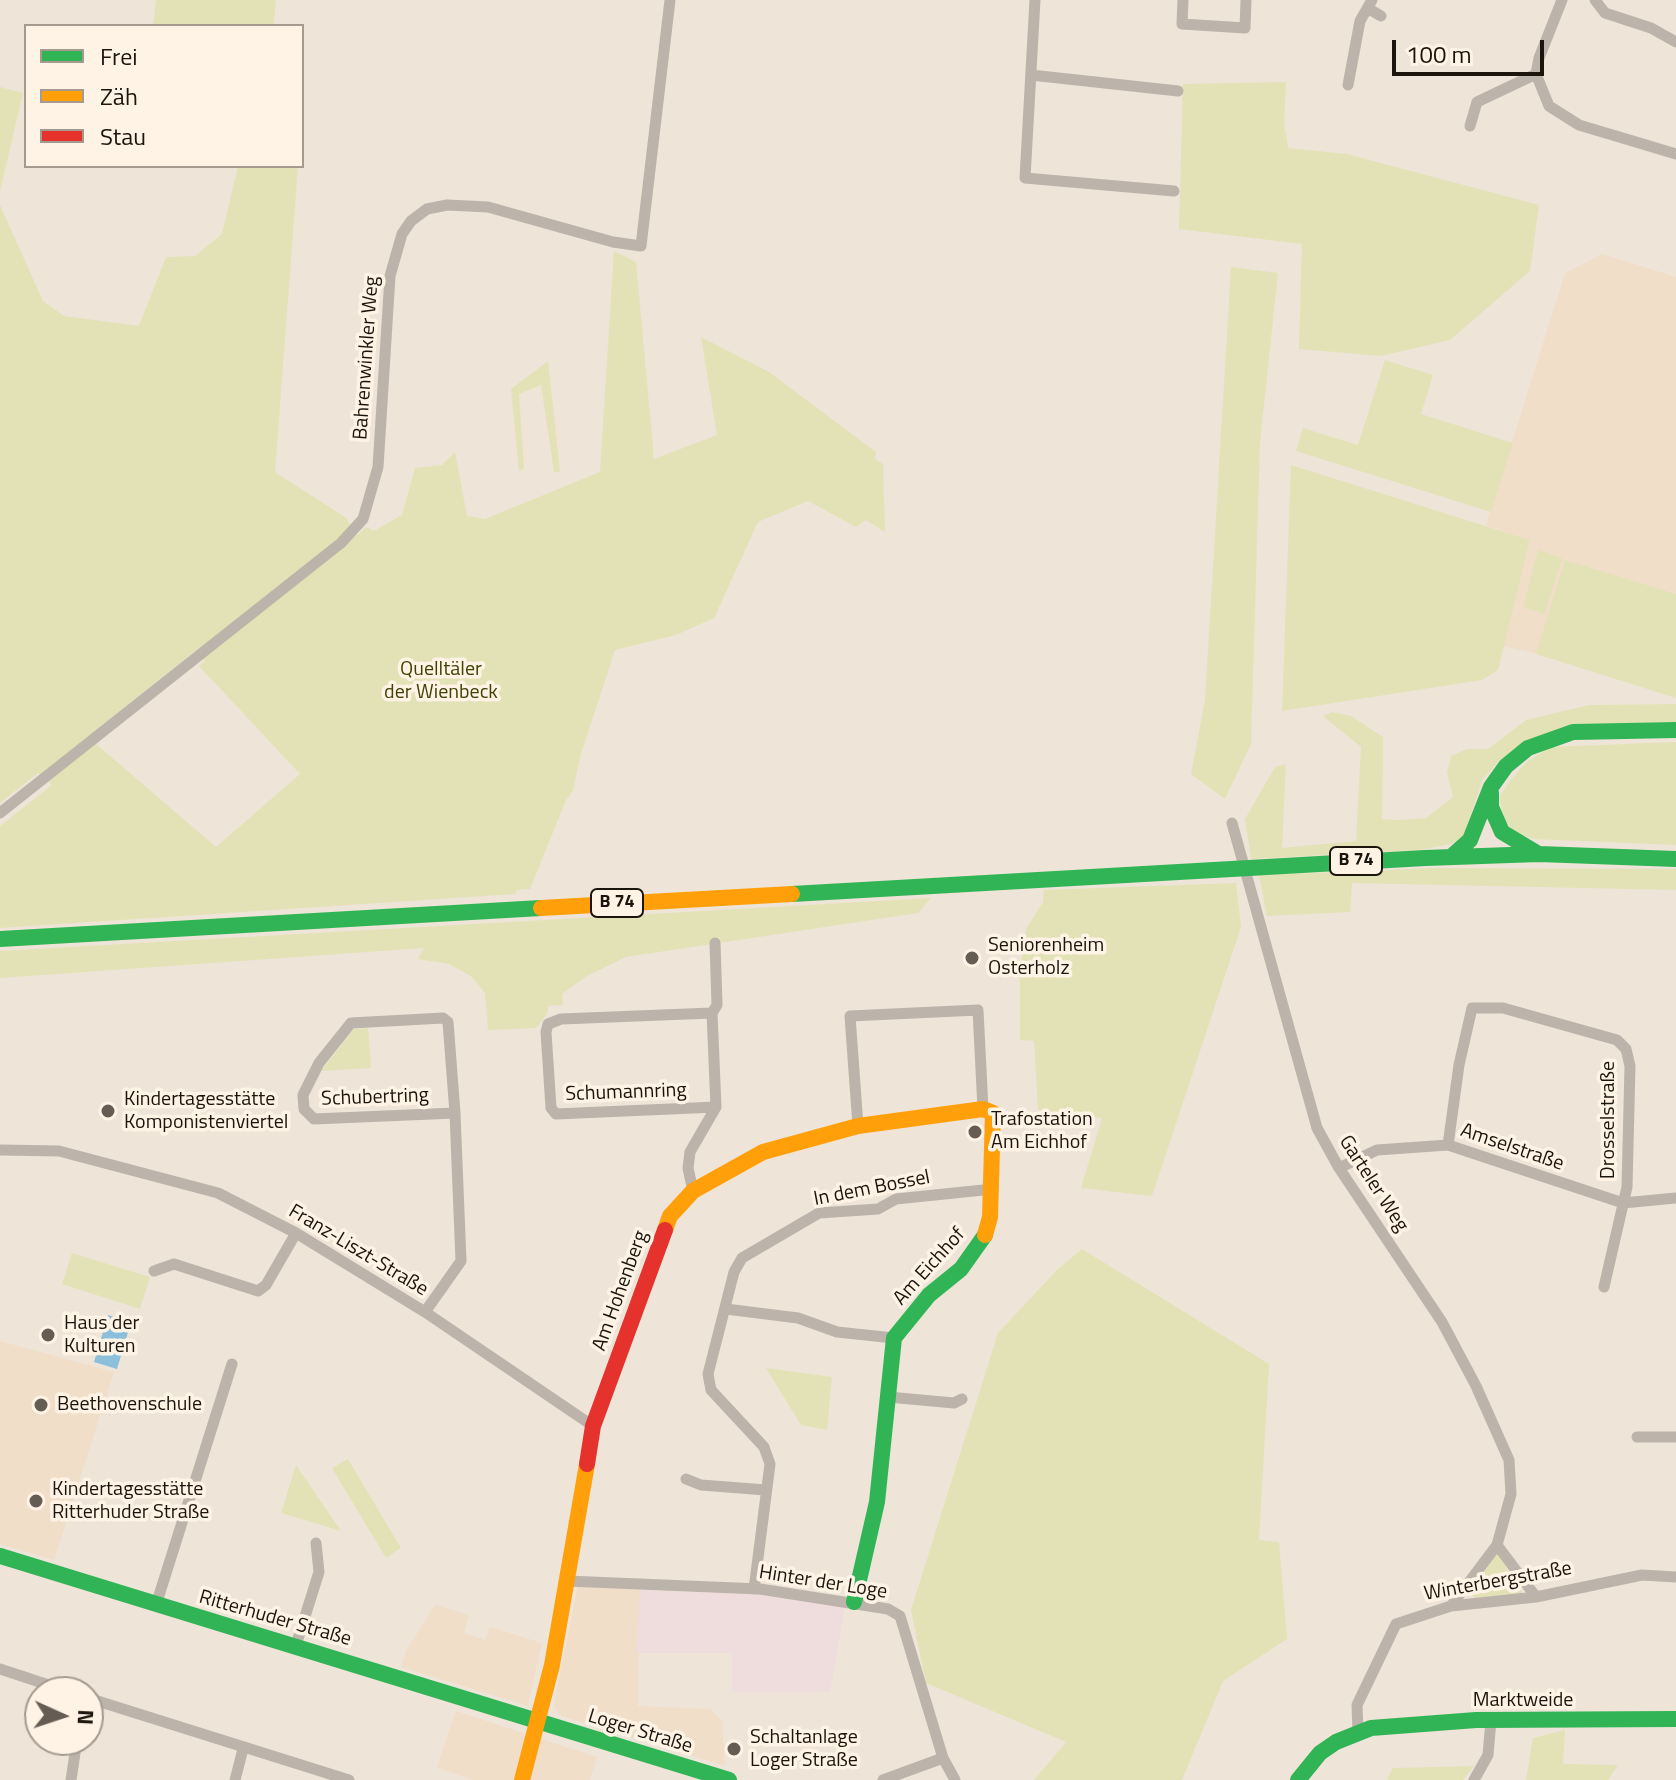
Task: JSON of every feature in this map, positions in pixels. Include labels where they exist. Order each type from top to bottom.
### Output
[{"type":"street","name":"Bahrenwinkler Weg","points":[[0,813],[341,543],[363,519],[378,467],[390,276],[402,234],[411,221],[427,209],[447,205],[488,207],[613,242],[641,246],[670,0]]},
{"type":"street","points":[[1035,0],[1025,178],[1174,191]]},
{"type":"street","points":[[1183,0],[1182,24],[1245,28],[1246,0]]},
{"type":"street","points":[[1562,0],[1539,58],[1536,74],[1554,111],[1579,125],[1676,154]]},
{"type":"street","points":[[1595,0],[1605,13],[1651,28],[1676,42]]},
{"type":"street","points":[[1348,85],[1360,21],[1370,5],[1381,16]]},
{"type":"street","points":[[1470,126],[1477,102],[1536,74]]},
{"type":"street","points":[[1031,75],[1178,91]]},
{"type":"street","points":[[1451,857],[1470,840],[1491,787],[1506,766],[1528,748],[1573,732],[1676,730]]},
{"type":"street","points":[[1491,787],[1491,807],[1502,832],[1539,854]]},
{"type":"street","name":"Garteler Weg","points":[[1232,823],[1317,1128],[1339,1168],[1442,1322],[1507,1453],[1511,1494],[1497,1545],[1451,1606]]},
{"type":"street","name":"B 74","points":[[0,939],[1234,867],[1539,854],[1676,859]]},
{"type":"street","name":"Schumannring","points":[[693,1191],[688,1168],[690,1152],[716,1107],[712,1013],[717,1005],[715,943]]},
{"type":"street","name":"Drosselstraße","points":[[1448,1145],[1459,1065],[1472,1008],[1503,1008],[1617,1040],[1626,1049],[1630,1066],[1627,1187],[1623,1203]]},
{"type":"street","points":[[858,1126],[850,1016],[978,1010],[988,1111]]},
{"type":"street","name":"Schumannring","points":[[712,1013],[561,1019],[548,1024],[546,1032],[551,1108],[556,1114],[716,1107]]},
{"type":"street","name":"Schubertring","points":[[425,1312],[461,1261],[455,1113],[448,1022],[443,1018],[351,1023],[319,1063],[303,1095],[304,1109],[314,1119],[455,1113]]},
{"type":"street","name":"Am Hohenberg","points":[[522,1780],[539,1721],[593,1426],[670,1216],[693,1191],[763,1152],[858,1126],[988,1111]]},
{"type":"street","name":"Am Eichhof","points":[[894,1338],[929,1295],[961,1269],[982,1243],[993,1189],[988,1111]]},
{"type":"street","name":"Amselstraße","points":[[1339,1168],[1377,1150],[1448,1145],[1623,1203],[1676,1198]]},
{"type":"street","name":"Franz-Liszt-Straße","points":[[0,1150],[44,1149],[218,1193],[296,1233],[425,1312],[593,1426]]},
{"type":"street","name":"In dem Bossel","points":[[754,1589],[770,1464],[764,1447],[711,1390],[708,1374],[734,1272],[742,1258],[819,1213],[878,1209],[896,1199],[993,1189]]},
{"type":"street","points":[[1604,1287],[1623,1203]]},
{"type":"street","points":[[154,1271],[174,1264],[258,1291],[266,1285],[296,1233]]},
{"type":"street","points":[[726,1309],[798,1318],[837,1332],[894,1338],[877,1502],[854,1602]]},
{"type":"street","points":[[156,1605],[232,1364]]},
{"type":"street","points":[[888,1397],[954,1403],[962,1399]]},
{"type":"street","points":[[1637,1437],[1676,1437]]},
{"type":"street","points":[[686,1479],[701,1485],[766,1490]]},
{"type":"street","points":[[296,1645],[319,1572],[316,1543]]},
{"type":"street","points":[[1497,1545],[1536,1597]]},
{"type":"street","name":"Ritterhuder Straße","points":[[0,1556],[539,1721]]},
{"type":"street","name":"Winterbergstraße","points":[[1365,1730],[1357,1705],[1396,1624],[1451,1606],[1536,1597],[1642,1575],[1676,1577]]},
{"type":"street","name":"Hinter der Loge","points":[[567,1581],[754,1589],[888,1609],[900,1616],[943,1758],[955,1780]]},
{"type":"street","points":[[0,1669],[24,1677]]},
{"type":"street","points":[[104,1703],[349,1780]]},
{"type":"street","name":"Marktweide","points":[[1365,1730],[1405,1723],[1676,1719]]},
{"type":"street","points":[[1474,1780],[1488,1755],[1491,1720]]},
{"type":"street","name":"Loger Straße","points":[[539,1721],[729,1780]]},
{"type":"street","points":[[1298,1780],[1320,1753],[1365,1730]]},
{"type":"street","points":[[235,1780],[243,1749]]},
{"type":"street","points":[[71,1780],[75,1756]]},
{"type":"street","points":[[883,1780],[943,1758]]},
{"type":"shaded area","points":[[1602,254],[1676,277],[1676,684],[1502,646],[1530,541],[1486,525],[1565,273]]},
{"type":"shaded area","points":[[0,1341],[114,1372],[54,1560],[0,1544]]},
{"type":"shaded area","points":[[578,1585],[640,1590],[638,1706],[710,1709],[722,1721],[725,1766],[561,1716],[556,1711],[554,1704]]},
{"type":"shaded area","points":[[640,1590],[754,1594],[845,1607],[830,1692],[732,1692],[732,1653],[636,1653]]},
{"type":"shaded area","points":[[435,1605],[469,1615],[464,1633],[485,1640],[490,1627],[542,1643],[528,1706],[401,1667],[406,1651]]},
{"type":"shaded area","points":[[456,1711],[597,1757],[590,1780],[472,1780],[437,1767]]},
{"type":"green space","points":[[156,0],[276,0],[273,24],[153,24]]},
{"type":"green space","points":[[1286,82],[1284,123],[1288,148],[1347,154],[1539,205],[1530,271],[1450,340],[1381,356],[1299,349],[1302,244],[1179,229],[1183,84]]},
{"type":"green space","points":[[0,87],[23,93],[0,191]]},
{"type":"green space","name":"Quelltäler der Wienbeck","points":[[238,168],[298,168],[275,472],[345,517],[358,535],[366,527],[374,531],[402,515],[415,468],[442,465],[455,452],[467,516],[485,519],[600,472],[614,251],[636,262],[654,459],[717,435],[701,337],[769,372],[876,452],[875,459],[883,464],[885,532],[866,520],[856,527],[808,501],[758,522],[714,618],[676,635],[615,650],[580,757],[573,791],[566,800],[530,889],[517,890],[515,894],[0,928],[0,826],[52,785],[38,773],[0,803],[0,205],[43,301],[64,316],[139,326],[166,257],[195,256],[222,234]],"holes":[[[194,652],[205,661],[199,666],[300,774],[216,847],[88,737]]]},
{"type":"green space","points":[[1231,267],[1278,273],[1260,442],[1251,744],[1225,799],[1191,774],[1205,700]]},
{"type":"green space","points":[[1385,360],[1433,375],[1421,414],[1513,443],[1491,512],[1296,451],[1303,428],[1358,445]]},
{"type":"green space","points":[[548,361],[560,472],[554,472],[541,385],[519,394],[524,469],[519,471],[511,389]]},
{"type":"green space","points":[[1291,465],[1530,540],[1498,670],[1482,680],[1282,711]]},
{"type":"green space","points":[[1538,550],[1562,558],[1545,614],[1523,607]]},
{"type":"green space","points":[[1565,560],[1676,594],[1676,698],[1536,654]]},
{"type":"green space","points":[[1676,704],[1676,722],[1575,724],[1527,740],[1501,759],[1483,779],[1463,837],[1451,844],[1420,850],[1251,859],[1245,819],[1275,767],[1286,764],[1282,848],[1356,841],[1361,747],[1323,716],[1332,712],[1351,716],[1383,737],[1382,819],[1400,820],[1426,818],[1453,797],[1447,773],[1451,756],[1467,749],[1488,749],[1526,720],[1589,705]]},
{"type":"green space","points":[[1676,742],[1676,845],[1534,839],[1516,833],[1502,817],[1500,796],[1512,778],[1528,761],[1551,747]]},
{"type":"green space","points":[[1436,868],[1676,869],[1676,890],[1352,883],[1350,912],[1267,916],[1259,875]]},
{"type":"green space","points":[[1236,883],[1241,927],[1152,1196],[1081,1188],[1102,1118],[1038,1110],[1034,1041],[1020,1040],[1020,968],[1026,929],[1043,902],[1044,890]]},
{"type":"green space","points":[[931,898],[918,913],[626,957],[587,976],[562,994],[563,1005],[548,1006],[547,1014],[536,1028],[488,1030],[485,993],[471,976],[449,964],[418,959],[424,948],[0,978],[0,951]]},
{"type":"green space","points":[[368,1028],[371,1068],[321,1071],[354,1029]]},
{"type":"green space","points":[[1082,1249],[1269,1364],[1259,1540],[1279,1542],[1287,1639],[1223,1681],[1182,1780],[1034,1780],[1066,1742],[926,1683],[911,1610],[998,1333],[1057,1270]]},
{"type":"green space","points":[[72,1253],[150,1277],[140,1309],[62,1284]]},
{"type":"green space","points":[[766,1368],[832,1377],[827,1430],[801,1425]]},
{"type":"green space","points":[[348,1459],[401,1548],[386,1558],[332,1468]]},
{"type":"green space","points":[[296,1465],[341,1531],[281,1513]]},
{"type":"green space","points":[[1497,1553],[1523,1594],[1474,1598],[1471,1592]]},
{"type":"green space","points":[[1565,1730],[1563,1764],[1618,1765],[1608,1780],[1526,1780],[1533,1738]]},
{"type":"green space","points":[[1474,1766],[1463,1780],[1387,1780],[1393,1768]]},
{"type":"water","points":[[108,1315],[131,1322],[117,1369],[94,1362]]},
{"type":"traffic: fast","points":[[1451,857],[1470,840],[1491,787],[1506,766],[1528,748],[1573,732],[1676,730]]},
{"type":"traffic: fast","points":[[1491,793],[1491,807],[1502,832],[1537,853]]},
{"type":"traffic: fast","points":[[792,894],[1425,858],[1539,854],[1676,859]]},
{"type":"traffic: fast","points":[[0,939],[541,908]]},
{"type":"traffic: fast","points":[[854,1602],[877,1502],[894,1338],[929,1295],[961,1269],[985,1235]]},
{"type":"traffic: fast","points":[[0,1556],[729,1780]]},
{"type":"traffic: fast","points":[[1298,1780],[1320,1753],[1336,1742],[1371,1728],[1476,1720],[1676,1719]]},
{"type":"traffic: slow","points":[[541,908],[792,894]]},
{"type":"traffic: slow","points":[[665,1230],[670,1216],[693,1191],[763,1152],[858,1126],[983,1109],[993,1113],[990,1217],[985,1235]]},
{"type":"traffic: slow","points":[[522,1780],[552,1665],[587,1464]]},
{"type":"traffic: jam","points":[[587,1464],[593,1426],[665,1230]]},
{"type":"place","name":"Seniorenheim Osterholz","points":[[972,958]]},
{"type":"place","name":"Kindertagesstätte Komponistenviertel","points":[[108,1111]]},
{"type":"place","name":"Trafostation Am Eichhof","points":[[975,1132]]},
{"type":"place","name":"Haus der Kulturen","points":[[48,1335]]},
{"type":"place","name":"Beethovenschule","points":[[41,1405]]},
{"type":"place","name":"Kindertagesstätte Ritterhuder Straße","points":[[36,1501]]},
{"type":"place","name":"Schaltanlage Loger Straße","points":[[734,1749]]}]
